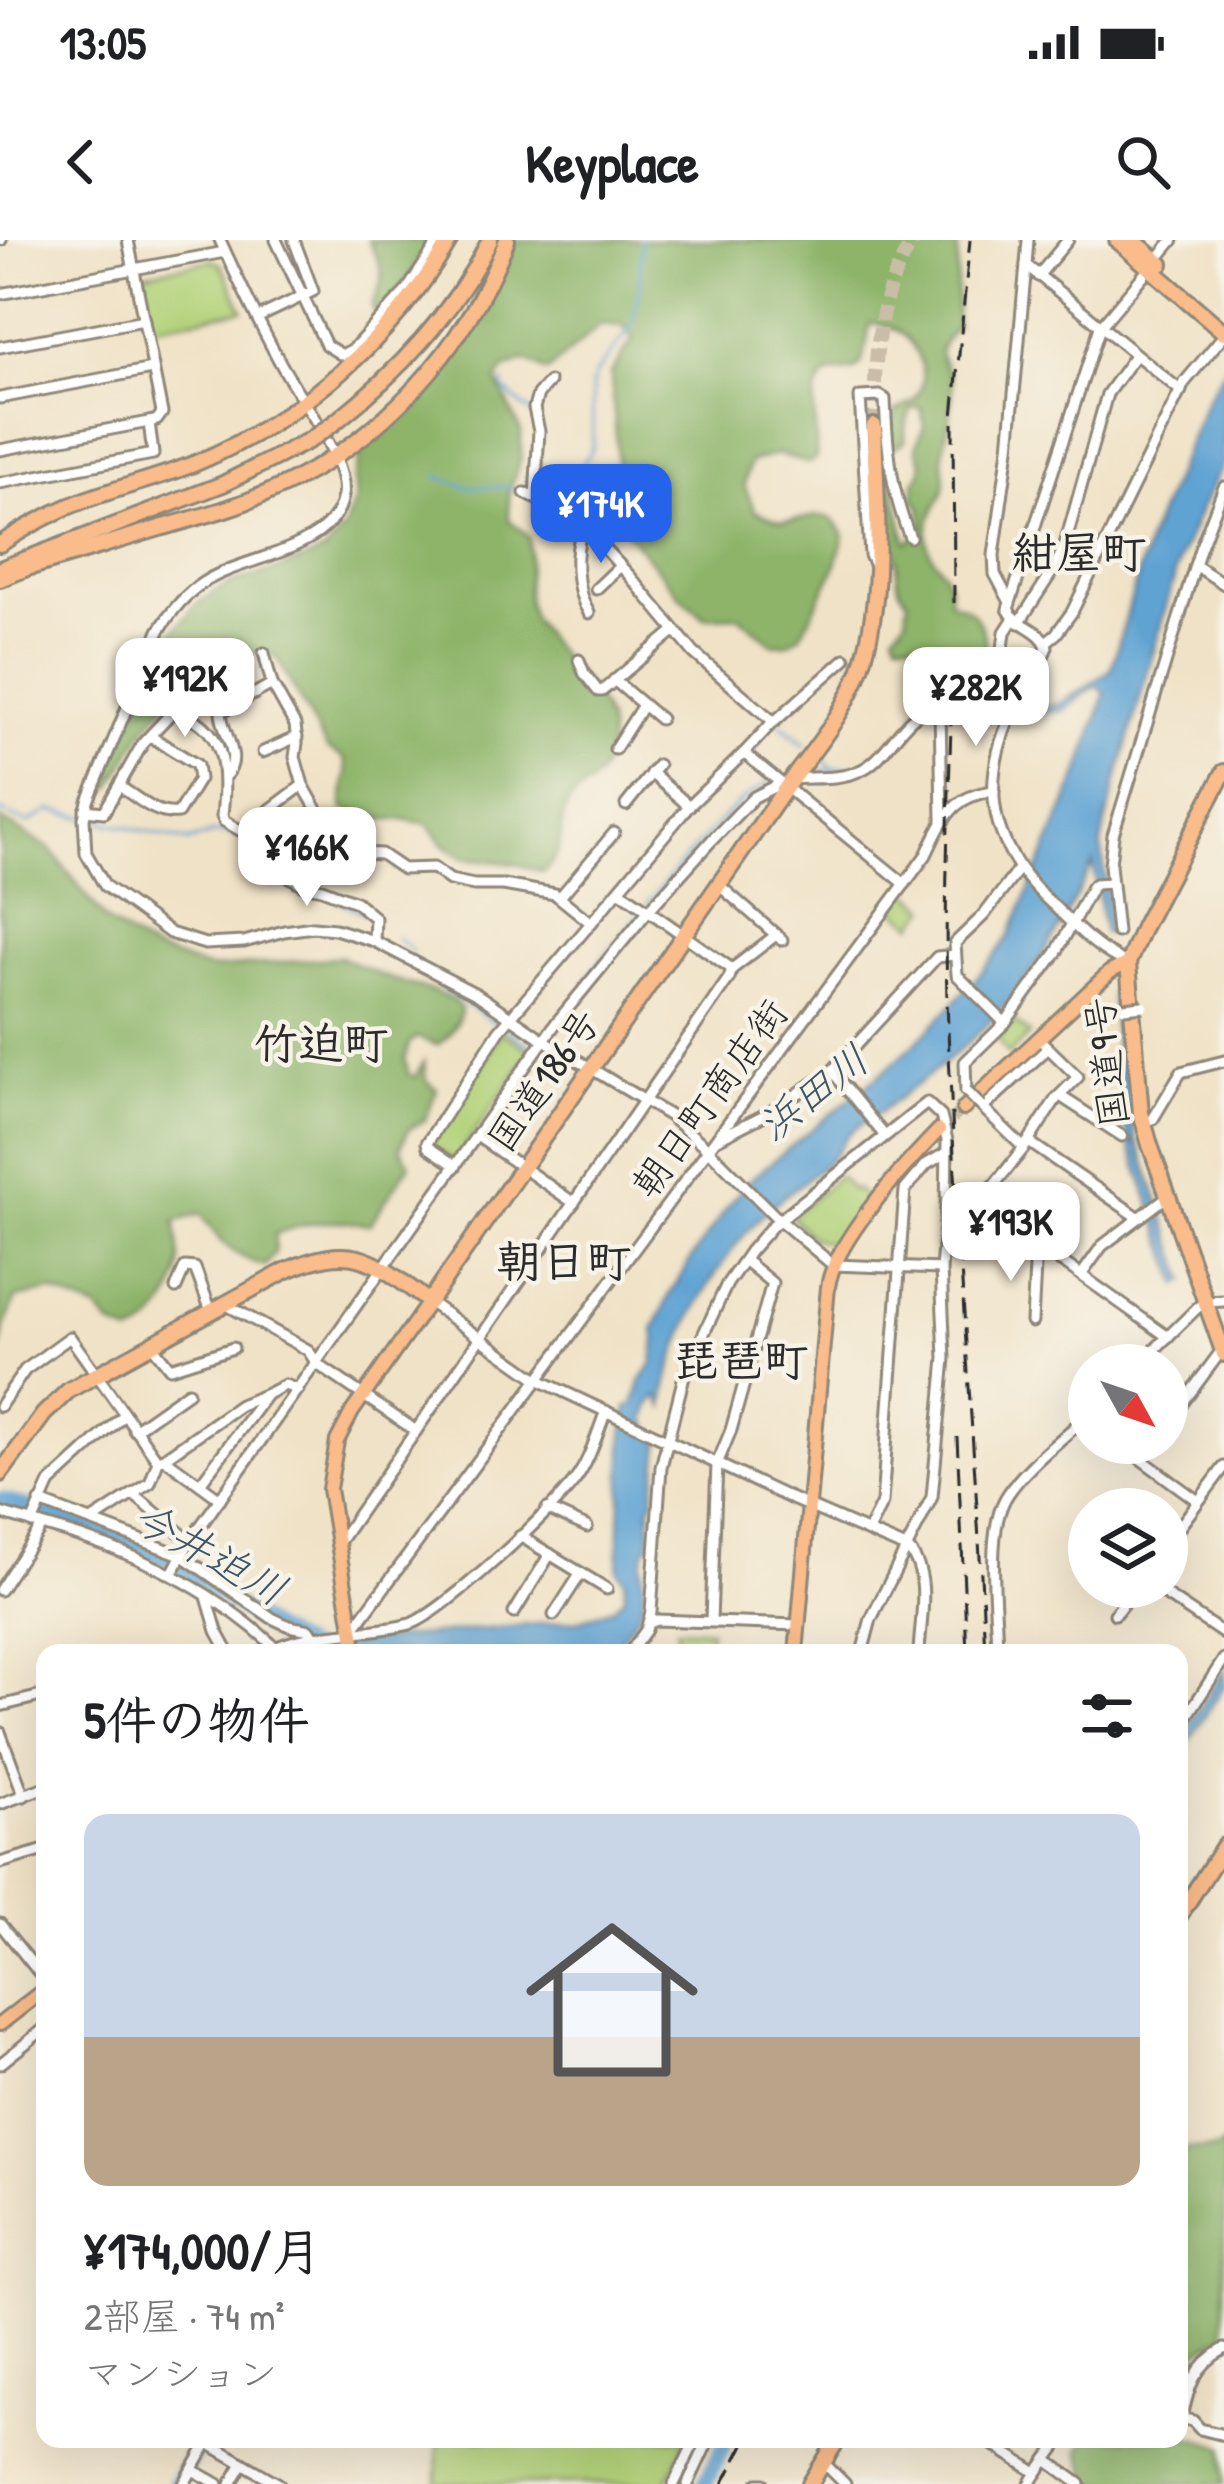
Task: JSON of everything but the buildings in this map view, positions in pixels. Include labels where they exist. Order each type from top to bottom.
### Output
[{"type":"highway","points":[[0,544],[79,502],[220,452],[303,402],[347,367],[390,323],[450,240]]},
{"type":"highway","points":[[0,569],[223,484],[310,440],[405,359],[456,299],[486,240]]},
{"type":"highway","points":[[0,579],[243,503],[335,457],[401,403],[444,355],[480,301],[508,240]]},
{"type":"highway","points":[[1118,240],[1224,319]]},
{"type":"highway","points":[[1133,240],[1224,333]]},
{"type":"highway","name":"国道186号","points":[[429,1302],[840,711],[860,669],[877,592],[874,426]]},
{"type":"highway","name":"国道9号","points":[[1223,1352],[1159,1202],[1144,1123],[1128,963],[1224,772]]},
{"type":"highway","points":[[0,1474],[44,1414],[70,1390],[285,1270],[330,1255],[349,1254],[384,1269],[429,1302]]},
{"type":"highway","points":[[1188,1902],[1224,1846]]},
{"type":"highway","points":[[810,2484],[833,2448]]},
{"type":"main road","points":[[963,1108],[1043,1043],[1110,972],[1128,963]]},
{"type":"main road","points":[[797,1644],[833,1265],[885,1191],[939,1130]]},
{"type":"main road","points":[[354,1644],[330,1496],[332,1458],[342,1429],[363,1395],[429,1302]]},
{"type":"main road","points":[[0,2024],[36,1992]]},
{"type":"street","points":[[0,450],[149,422],[162,413],[128,240]]},
{"type":"street","points":[[220,240],[257,318],[335,457],[344,491],[334,516],[320,532],[293,547],[211,576],[172,609],[85,810],[83,836],[92,868],[105,886],[148,920],[188,940],[224,944],[313,927],[335,928],[374,941],[478,995],[712,1144],[737,1178],[833,1265],[941,1269]]},
{"type":"street","points":[[276,240],[326,345],[345,355],[407,290],[440,240]]},
{"type":"street","points":[[257,318],[313,291],[294,240]]},
{"type":"street","points":[[1028,240],[994,555],[995,574],[1013,613],[1046,642]]},
{"type":"street","points":[[1038,276],[1068,240]]},
{"type":"street","points":[[965,705],[991,711],[1000,695],[1005,632],[1100,328],[1173,240]]},
{"type":"street","points":[[0,294],[225,252]]},
{"type":"street","points":[[1026,265],[1181,392]]},
{"type":"street","points":[[0,347],[143,320]]},
{"type":"street","points":[[1128,963],[1071,922],[1018,869],[1002,837],[994,791],[1002,738],[1045,654],[1046,642],[1072,612],[1184,383],[1224,333]]},
{"type":"street","points":[[1013,613],[1052,572],[1070,534],[1107,394],[1135,355]]},
{"type":"street","points":[[0,398],[152,369]]},
{"type":"street","points":[[549,382],[533,408],[539,431],[530,495],[583,527],[694,653],[775,721]]},
{"type":"street","points":[[877,570],[870,555],[860,397],[885,399],[895,499],[910,537]]},
{"type":"street","points":[[0,483],[154,454],[149,422]]},
{"type":"street","points":[[1117,932],[1105,884],[1113,835],[1224,487]]},
{"type":"street","points":[[583,527],[578,590],[589,613]]},
{"type":"street","points":[[1196,565],[1224,584]]},
{"type":"street","points":[[596,589],[620,567]]},
{"type":"street","points":[[579,660],[602,692],[674,631]]},
{"type":"street","points":[[264,653],[272,684],[295,725],[295,758],[322,828],[350,850],[382,854],[403,869],[433,868],[450,880],[560,897],[591,923]]},
{"type":"street","points":[[456,1166],[428,1143],[510,1017],[689,806],[845,659]]},
{"type":"street","points":[[614,680],[660,719]]},
{"type":"street","points":[[224,776],[232,768],[233,753],[221,712],[272,684]]},
{"type":"street","points":[[1000,695],[1016,705]]},
{"type":"street","points":[[615,749],[643,705]]},
{"type":"street","points":[[171,1574],[544,1040],[648,911],[748,802],[764,790],[860,771],[921,711],[940,707],[942,822]]},
{"type":"street","points":[[85,810],[104,812],[150,736],[172,711],[196,721],[210,730],[218,744],[224,820],[257,840],[290,877],[370,912],[375,918],[374,941]]},
{"type":"street","points":[[119,786],[158,811],[172,814],[199,779],[197,765],[150,736]]},
{"type":"street","points":[[263,752],[296,736]]},
{"type":"street","points":[[744,752],[905,884]]},
{"type":"street","points":[[626,805],[654,769],[689,806]]},
{"type":"street","points":[[257,840],[262,815],[303,785]]},
{"type":"street","name":"朝日町商店街","points":[[352,1634],[928,853],[935,830],[967,796],[994,791]]},
{"type":"street","points":[[560,897],[614,833]]},
{"type":"street","points":[[1004,1022],[957,975],[955,943],[984,915],[1018,869]]},
{"type":"street","points":[[1105,884],[1071,922],[1037,980],[1004,1022],[965,1062],[966,1091],[1026,1145],[1138,1217]]},
{"type":"street","points":[[337,1545],[732,970],[779,937],[719,885]]},
{"type":"street","points":[[619,890],[732,970]]},
{"type":"street","points":[[712,1144],[832,1071],[937,957],[955,955]]},
{"type":"street","points":[[1124,1008],[1143,1006]]},
{"type":"street","points":[[971,1214],[1078,1077],[1043,1043],[982,1107]]},
{"type":"street","points":[[1144,1123],[1153,1119],[1181,1072],[1224,1061]]},
{"type":"street","points":[[832,1071],[883,1134]]},
{"type":"street","points":[[1060,1096],[1122,1136]]},
{"type":"street","points":[[635,1644],[649,1623],[655,1589],[660,1475],[667,1440],[684,1376],[712,1312],[744,1260],[778,1219],[927,1103],[941,1116],[947,1140],[941,1269],[945,1358],[932,1497],[872,1619],[865,1644]]},
{"type":"street","points":[[477,1136],[574,1204]]},
{"type":"street","points":[[868,1531],[882,1503],[905,1190],[927,1164],[946,1153]]},
{"type":"street","points":[[1082,1274],[1102,1246],[1159,1202]]},
{"type":"street","points":[[946,1213],[971,1214],[1082,1274],[1168,1337]]},
{"type":"street","points":[[1032,1322],[1036,1249]]},
{"type":"street","points":[[711,1620],[717,1464],[745,1384],[772,1282],[744,1260]]},
{"type":"street","points":[[176,1288],[185,1267],[195,1268],[218,1307],[308,1350],[317,1364],[416,1431]]},
{"type":"street","points":[[1161,1344],[1204,1303],[1224,1301]]},
{"type":"street","points":[[429,1302],[539,1379],[908,1549],[922,1576],[919,1644]]},
{"type":"street","points":[[0,1406],[25,1370],[70,1337],[134,1430],[161,1459],[220,1499]]},
{"type":"street","points":[[151,1344],[170,1368],[233,1348]]},
{"type":"street","points":[[1188,1397],[1223,1352]]},
{"type":"street","points":[[93,1520],[150,1484],[161,1459],[240,1405],[285,1385],[298,1390]]},
{"type":"street","points":[[134,1430],[188,1392]]},
{"type":"street","points":[[200,1484],[267,1394]]},
{"type":"street","points":[[290,1644],[420,1620],[485,1569],[578,1477],[606,1412]]},
{"type":"street","points":[[0,1590],[36,1523],[39,1503],[50,1483],[124,1415]]},
{"type":"street","points":[[998,1644],[994,1546],[1000,1507],[1016,1484],[1068,1436]]},
{"type":"street","points":[[1148,1464],[1198,1501]]},
{"type":"street","points":[[1188,1515],[1224,1467]]},
{"type":"street","points":[[133,1495],[190,1541]]},
{"type":"street","points":[[39,1503],[179,1557],[272,1618],[310,1630],[309,1640]]},
{"type":"street","points":[[547,1509],[587,1527]]},
{"type":"street","points":[[0,1513],[80,1536],[171,1574],[263,1644]]},
{"type":"street","points":[[520,1536],[607,1589]]},
{"type":"street","points":[[514,1612],[550,1554]]},
{"type":"street","points":[[554,1615],[581,1573]]},
{"type":"street","points":[[207,1597],[224,1644]]},
{"type":"street","points":[[1115,1614],[1120,1608]]},
{"type":"street","points":[[1185,1608],[1224,1634]]},
{"type":"street","points":[[649,1623],[656,1619],[798,1625]]},
{"type":"street","points":[[1188,1715],[1224,1659]]},
{"type":"street","points":[[0,1706],[36,1697]]},
{"type":"street","points":[[0,1732],[24,1796]]},
{"type":"street","points":[[0,1804],[36,1791]]},
{"type":"street","points":[[0,1863],[36,1853]]},
{"type":"street","points":[[0,1924],[36,1972]]},
{"type":"street","points":[[0,2064],[36,2035]]},
{"type":"street","points":[[1188,2392],[1204,2362],[1224,2349]]},
{"type":"street","points":[[1188,2420],[1200,2429],[1224,2435]]},
{"type":"street","points":[[184,2484],[205,2448]]},
{"type":"street","points":[[220,2448],[279,2484]]},
{"type":"street","points":[[674,2484],[691,2448]]},
{"type":"street","points":[[688,2484],[705,2448]]},
{"type":"street","points":[[998,2448],[1037,2473]]},
{"type":"street","points":[[1030,2484],[1055,2448]]},
{"type":"street","points":[[1046,2460],[1079,2484]]},
{"type":"street","points":[[231,2484],[243,2463]]},
{"type":"street","points":[[824,2463],[844,2484]]},
{"type":"street","points":[[193,2470],[218,2484]]},
{"type":"green space","points":[[368,240],[432,240],[403,285],[376,315],[372,305],[381,272]]},
{"type":"green space","points":[[516,240],[958,240],[956,328],[940,353],[952,386],[943,452],[945,486],[930,520],[927,542],[948,582],[949,601],[969,610],[981,627],[985,647],[978,661],[967,674],[943,671],[916,641],[898,640],[894,633],[906,618],[908,599],[898,585],[896,555],[888,539],[892,508],[884,501],[884,456],[906,541],[922,519],[914,500],[922,464],[916,447],[924,426],[922,410],[911,409],[905,441],[896,447],[892,443],[892,414],[915,399],[921,387],[921,367],[907,339],[889,326],[870,323],[858,367],[831,373],[821,381],[814,409],[816,458],[809,463],[777,454],[750,462],[744,485],[755,511],[784,521],[825,517],[844,536],[835,568],[801,635],[788,643],[773,644],[739,616],[704,617],[630,536],[617,512],[611,374],[633,339],[624,326],[601,324],[547,372],[525,360],[504,369],[497,381],[521,431],[521,459],[509,491],[509,520],[529,537],[530,610],[546,638],[590,690],[609,728],[609,748],[601,771],[568,804],[556,855],[543,872],[463,858],[443,844],[428,824],[375,819],[344,809],[344,758],[327,749],[278,660],[266,650],[242,656],[205,678],[185,699],[166,704],[103,795],[100,786],[170,636],[196,604],[228,584],[324,552],[344,529],[356,497],[354,478],[361,452],[422,398],[453,363]]},
{"type":"green space","points":[[213,260],[221,264],[243,310],[150,327],[144,273]]},
{"type":"green space","points":[[0,819],[50,849],[107,922],[152,950],[210,969],[341,957],[454,1001],[460,1014],[446,1038],[437,1045],[417,1037],[409,1043],[405,1061],[409,1075],[415,1077],[424,1062],[426,1080],[437,1089],[425,1120],[409,1129],[400,1148],[410,1164],[370,1224],[322,1222],[275,1234],[275,1252],[265,1266],[228,1247],[201,1214],[176,1221],[180,1257],[176,1283],[165,1306],[140,1331],[131,1335],[112,1326],[97,1310],[51,1291],[16,1298],[0,1352]]},
{"type":"green space","points":[[907,891],[928,908],[914,925],[894,909]]},
{"type":"green space","points":[[1014,1021],[1030,1034],[1009,1055],[997,1039]]},
{"type":"green space","points":[[502,1032],[531,1051],[452,1159],[431,1142]]},
{"type":"green space","points":[[839,1176],[867,1200],[839,1237],[824,1242],[809,1235],[792,1215]]},
{"type":"green space","points":[[677,1628],[710,1630],[709,1644],[677,1644]]},
{"type":"green space","points":[[1224,2144],[1224,2339],[1216,2339],[1188,2359],[1188,2149],[1217,2149]]},
{"type":"green space","points":[[1188,2437],[1224,2447],[1224,2484],[1091,2484],[1080,2450],[1188,2448]]},
{"type":"green space","points":[[438,2448],[682,2448],[666,2484],[437,2484]]},
{"type":"water","points":[[1224,370],[1224,463],[1179,560],[1105,823],[1101,844],[1112,932],[1104,933],[1093,863],[1040,959],[1000,1011],[943,1064],[850,1133],[828,1162],[777,1202],[733,1249],[687,1327],[664,1407],[658,1396],[650,1406],[646,1421],[660,1444],[650,1505],[651,1542],[643,1556],[642,1603],[621,1644],[356,1644],[581,1620],[613,1608],[624,1597],[625,1580],[618,1570],[624,1428],[628,1407],[634,1405],[653,1363],[654,1330],[669,1296],[748,1181],[921,1038],[1009,937],[1079,774],[1105,694],[1094,687],[1062,711],[1025,714],[1028,708],[1061,703],[1111,670],[1148,540],[1207,398]]},
{"type":"water","points":[[1115,991],[1124,1027],[1136,1140],[1129,1142],[1118,1086],[1111,992]]},
{"type":"water","points":[[1138,1143],[1186,1280],[1179,1285],[1130,1145]]},
{"type":"water","points":[[1224,1669],[1224,1686],[1188,1743],[1188,1726]]},
{"type":"waterway","points":[[587,525],[576,485],[593,446],[592,385],[633,324],[641,240]]},
{"type":"waterway","points":[[504,382],[503,389],[533,415]]},
{"type":"waterway","points":[[541,463],[542,472],[574,484]]},
{"type":"waterway","points":[[437,476],[467,487],[523,490]]},
{"type":"waterway","points":[[554,503],[577,515]]},
{"type":"waterway","points":[[913,714],[931,703],[964,710]]},
{"type":"waterway","points":[[997,717],[1005,715]]},
{"type":"waterway","points":[[981,717],[988,718]]},
{"type":"waterway","points":[[777,721],[805,745]]},
{"type":"waterway","points":[[820,757],[832,768]]},
{"type":"waterway","points":[[807,773],[859,766]]},
{"type":"waterway","points":[[647,904],[723,818],[772,782]]},
{"type":"waterway","points":[[0,811],[28,823],[51,810],[189,841],[228,833],[243,837],[267,857]]},
{"type":"waterway","points":[[334,898],[363,913]]},
{"type":"waterway","points":[[586,979],[641,912]]},
{"type":"waterway","points":[[397,938],[412,951]]},
{"type":"waterway","points":[[440,987],[499,1025]]},
{"type":"waterway","points":[[507,1030],[534,1048]]},
{"type":"waterway","name":"今井迫川","points":[[0,1499],[145,1549],[297,1644]]},
{"type":"waterway","points":[[176,2484],[197,2448]]},
{"type":"waterway","points":[[705,2484],[723,2448]]},
{"type":"tunnel","points":[[874,426],[884,306],[914,240]]},
{"type":"tunnel","points":[[939,1130],[963,1109]]},
{"type":"railway","points":[[954,603],[953,417],[970,240]]},
{"type":"railway","points":[[952,681],[947,999],[985,1644]]},
{"type":"railway","points":[[957,1437],[967,1644]]},
{"type":"railway","points":[[723,2484],[742,2448]]},
{"type":"district","name":"紺屋町","points":[[1079,552]]},
{"type":"district","name":"竹迫町","points":[[321,1043]]},
{"type":"district","name":"朝日町","points":[[564,1261]]},
{"type":"district","name":"琵琶町","points":[[741,1360]]},
{"type":"water label","name":"浜田川","points":[[813,1092]]}]
